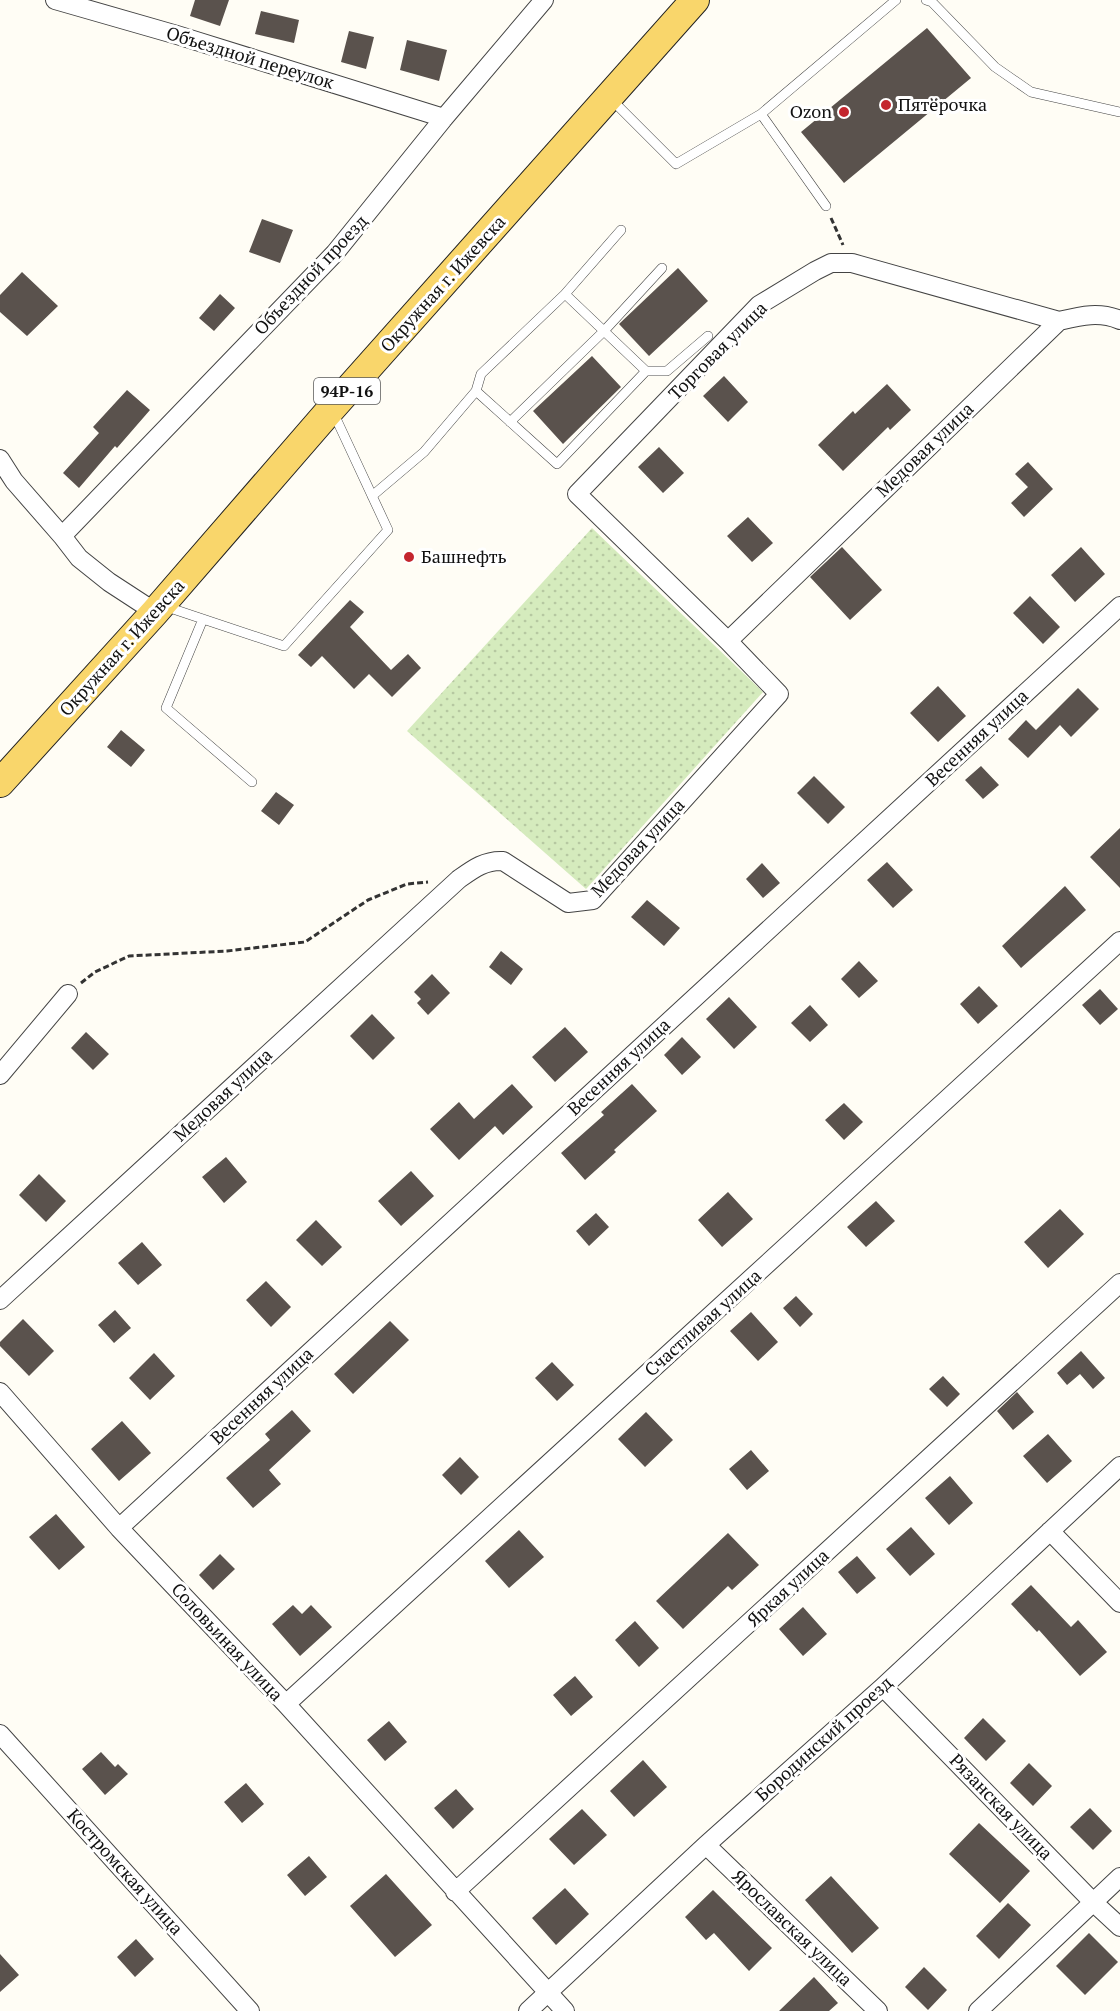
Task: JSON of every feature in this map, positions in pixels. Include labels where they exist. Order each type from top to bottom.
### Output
[{"type":"main road","name":"Окружная г. Ижевска","points":[[0,783],[158,609],[695,0]]},
{"type":"street","name":"Объездной переулок","points":[[55,0],[177,35],[444,118]]},
{"type":"street","name":"Объездной проезд","points":[[62,536],[335,253],[444,118],[544,0]]},
{"type":"street","name":"Торговая улица","points":[[728,641],[577,494],[759,305],[831,263],[852,263],[1059,321]]},
{"type":"street","points":[[1059,321],[1088,314],[1112,316],[1120,320]]},
{"type":"street","name":"Медовая улица","points":[[0,1300],[459,879],[474,868],[491,860],[503,861],[568,903],[593,900],[779,694],[728,641],[1059,321]]},
{"type":"street","points":[[0,459],[14,482],[79,558],[109,582],[158,609]]},
{"type":"street","name":"Весенняя улица","points":[[119,1528],[1120,606]]},
{"type":"street","name":"Счастливая улица","points":[[286,1704],[1120,941]]},
{"type":"street","points":[[0,1075],[68,994]]},
{"type":"street","name":"Яркая улица","points":[[455,1892],[1120,1283]]},
{"type":"street","name":"Соловьиная улица","points":[[0,1392],[119,1528],[286,1704],[565,2011]]},
{"type":"street","name":"Бородинский проезд","points":[[528,2011],[706,1845],[883,1687],[1120,1466]]},
{"type":"street","points":[[1050,1531],[1120,1603]]},
{"type":"street","name":"Рязанская улица","points":[[883,1687],[1120,1927]]},
{"type":"street","name":"Костромская улица","points":[[0,1734],[250,2011]]},
{"type":"street","name":"Ярославская улица","points":[[706,1845],[878,2011]]},
{"type":"street","points":[[978,2011],[1120,1877]]},
{"type":"lane","points":[[609,97],[676,164],[760,114],[896,0]]},
{"type":"lane","points":[[926,0],[932,2],[995,67],[1031,92],[1120,112]]},
{"type":"lane","points":[[760,114],[826,206]]},
{"type":"lane","points":[[372,496],[424,452],[476,391],[481,374],[565,294],[621,230]]},
{"type":"lane","points":[[510,422],[604,331],[662,268]]},
{"type":"lane","points":[[565,294],[646,371],[667,371],[708,336]]},
{"type":"lane","points":[[476,391],[557,464],[646,371]]},
{"type":"lane","points":[[158,609],[203,619],[284,646],[388,530],[332,409]]},
{"type":"lane","points":[[203,619],[166,708],[252,782]]},
{"type":"path","points":[[826,206],[852,263]]},
{"type":"path","points":[[68,994],[95,972],[129,956],[227,951],[305,942],[368,900],[407,884],[459,879]]},
{"type":"green space","points":[[592,528],[763,692],[586,889],[407,731]]},
{"type":"building","points":[[195,0],[229,0],[220,26],[190,16]]},
{"type":"building","points":[[261,11],[299,20],[294,43],[255,34]]},
{"type":"building","name":"Пятёрочка","points":[[927,28],[971,78],[844,183],[801,132]]},
{"type":"building","points":[[349,31],[374,37],[366,69],[341,62]]},
{"type":"building","points":[[407,40],[447,50],[439,81],[400,70]]},
{"type":"building","points":[[262,219],[293,230],[280,263],[249,252]]},
{"type":"building","points":[[678,268],[708,301],[649,356],[619,324]]},
{"type":"building","points":[[22,272],[58,306],[27,336],[0,312],[0,295]]},
{"type":"building","points":[[220,294],[235,308],[214,331],[199,318]]},
{"type":"building","points":[[592,356],[621,387],[563,444],[533,411]]},
{"type":"building","points":[[724,376],[748,402],[728,422],[703,396]]},
{"type":"building","points":[[887,384],[911,410],[890,430],[888,427],[843,471],[818,445],[853,411],[855,414]]},
{"type":"building","points":[[127,390],[150,410],[79,488],[63,473],[99,433],[93,427]]},
{"type":"building","points":[[659,447],[684,473],[663,493],[638,467]]},
{"type":"building","points":[[1028,462],[1053,489],[1024,517],[1011,503],[1028,487],[1015,474]]},
{"type":"building","points":[[748,517],[773,543],[752,562],[727,536]]},
{"type":"building","points":[[842,547],[882,590],[850,620],[810,577]]},
{"type":"building","points":[[1081,547],[1105,574],[1075,602],[1051,575]]},
{"type":"building","points":[[1030,596],[1060,627],[1043,644],[1013,613]]},
{"type":"building","points":[[350,600],[364,612],[350,627],[391,670],[408,654],[421,668],[392,697],[369,674],[354,689],[322,656],[311,667],[298,655]]},
{"type":"building","points":[[938,686],[966,716],[938,742],[910,713]]},
{"type":"building","points":[[1078,688],[1099,709],[1071,737],[1060,725],[1028,758],[1008,739],[1026,720],[1036,730]]},
{"type":"building","points":[[121,730],[145,750],[131,767],[107,747]]},
{"type":"building","points":[[981,766],[999,785],[983,799],[965,780]]},
{"type":"building","points":[[814,776],[845,807],[828,824],[797,793]]},
{"type":"building","points":[[276,792],[294,805],[279,825],[261,811]]},
{"type":"building","points":[[1120,828],[1120,888],[1090,857]]},
{"type":"building","points":[[887,862],[913,890],[893,908],[867,880]]},
{"type":"building","points":[[762,863],[780,883],[763,898],[746,879]]},
{"type":"building","points":[[1065,886],[1086,910],[1021,968],[1002,946]]},
{"type":"building","points":[[647,900],[680,928],[664,946],[631,917]]},
{"type":"building","points":[[501,951],[523,969],[511,985],[489,967]]},
{"type":"building","points":[[859,961],[878,981],[859,998],[841,979]]},
{"type":"building","points":[[432,974],[450,993],[428,1015],[417,1003],[421,999],[414,992]]},
{"type":"building","points":[[979,986],[998,1006],[978,1024],[960,1004]]},
{"type":"building","points":[[1100,989],[1118,1009],[1100,1025],[1082,1005]]},
{"type":"building","points":[[729,997],[757,1027],[734,1049],[706,1019]]},
{"type":"building","points":[[810,1005],[828,1025],[810,1042],[791,1023]]},
{"type":"building","points":[[372,1014],[395,1038],[373,1060],[350,1036]]},
{"type":"building","points":[[565,1027],[588,1052],[555,1082],[532,1057]]},
{"type":"building","points":[[86,1032],[109,1054],[93,1070],[71,1048]]},
{"type":"building","points":[[682,1037],[701,1057],[682,1075],[664,1055]]},
{"type":"building","points":[[512,1084],[533,1107],[503,1135],[495,1126],[459,1160],[430,1129],[459,1102],[474,1119]]},
{"type":"building","points":[[632,1084],[657,1111],[585,1180],[561,1153],[604,1115],[601,1112]]},
{"type":"building","points":[[844,1103],[863,1122],[844,1140],[825,1120]]},
{"type":"building","points":[[226,1157],[247,1182],[224,1203],[202,1177]]},
{"type":"building","points":[[411,1171],[434,1196],[401,1226],[378,1201]]},
{"type":"building","points":[[39,1174],[66,1201],[46,1222],[19,1195]]},
{"type":"building","points":[[728,1192],[753,1219],[722,1247],[698,1220]]},
{"type":"building","points":[[876,1201],[895,1221],[866,1247],[847,1227]]},
{"type":"building","points":[[1060,1209],[1084,1234],[1048,1268],[1024,1242]]},
{"type":"building","points":[[596,1213],[609,1227],[589,1246],[576,1231]]},
{"type":"building","points":[[316,1220],[342,1247],[322,1266],[296,1240]]},
{"type":"building","points":[[142,1242],[162,1265],[138,1285],[118,1263]]},
{"type":"building","points":[[266,1281],[291,1307],[271,1327],[246,1300]]},
{"type":"building","points":[[796,1296],[813,1314],[800,1327],[783,1308]]},
{"type":"building","points":[[115,1310],[131,1328],[114,1343],[98,1325]]},
{"type":"building","points":[[751,1312],[778,1342],[758,1361],[730,1331]]},
{"type":"building","points":[[23,1319],[54,1351],[29,1376],[0,1346],[0,1342]]},
{"type":"building","points":[[390,1321],[409,1340],[353,1394],[334,1374]]},
{"type":"building","points":[[1081,1351],[1105,1378],[1093,1389],[1080,1374],[1067,1385],[1057,1373]]},
{"type":"building","points":[[154,1353],[175,1376],[150,1400],[129,1378]]},
{"type":"building","points":[[552,1362],[574,1385],[557,1401],[535,1378]]},
{"type":"building","points":[[943,1376],[960,1394],[947,1407],[929,1389]]},
{"type":"building","points":[[1017,1392],[1034,1412],[1013,1430],[997,1411]]},
{"type":"building","points":[[292,1410],[311,1431],[269,1470],[281,1484],[253,1508],[226,1478],[270,1440],[265,1434]]},
{"type":"building","points":[[646,1412],[673,1440],[645,1467],[618,1439]]},
{"type":"building","points":[[122,1421],[151,1453],[119,1481],[91,1449]]},
{"type":"building","points":[[1048,1434],[1072,1461],[1047,1483],[1023,1456]]},
{"type":"building","points":[[751,1450],[769,1471],[747,1490],[729,1469]]},
{"type":"building","points":[[460,1457],[479,1477],[461,1495],[442,1475]]},
{"type":"building","points":[[950,1476],[973,1503],[949,1525],[925,1498]]},
{"type":"building","points":[[56,1514],[85,1547],[59,1570],[29,1537]]},
{"type":"building","points":[[911,1527],[935,1554],[910,1576],[886,1549]]},
{"type":"building","points":[[519,1530],[544,1557],[509,1588],[485,1561]]},
{"type":"building","points":[[728,1533],[759,1565],[732,1590],[728,1586],[683,1629],[656,1601]]},
{"type":"building","points":[[220,1554],[235,1569],[213,1590],[199,1575]]},
{"type":"building","points":[[857,1556],[876,1578],[857,1594],[838,1572]]},
{"type":"building","points":[[1031,1585],[1071,1627],[1078,1620],[1107,1652],[1080,1676],[1039,1630],[1037,1632],[1011,1604]]},
{"type":"building","points":[[293,1605],[302,1614],[311,1605],[332,1627],[300,1656],[272,1624]]},
{"type":"building","points":[[803,1607],[827,1634],[803,1656],[779,1629]]},
{"type":"building","points":[[635,1621],[659,1648],[639,1667],[615,1640]]},
{"type":"building","points":[[575,1676],[593,1697],[571,1716],[553,1695]]},
{"type":"building","points":[[983,1718],[1006,1741],[986,1761],[964,1738]]},
{"type":"building","points":[[389,1721],[407,1742],[385,1761],[367,1740]]},
{"type":"building","points":[[101,1752],[115,1767],[118,1764],[128,1774],[105,1795],[82,1769]]},
{"type":"building","points":[[643,1760],[667,1787],[634,1817],[610,1791]]},
{"type":"building","points":[[1029,1763],[1052,1786],[1033,1806],[1010,1783]]},
{"type":"building","points":[[246,1783],[264,1804],[242,1823],[224,1802]]},
{"type":"building","points":[[456,1789],[474,1809],[453,1829],[434,1808]]},
{"type":"building","points":[[1090,1808],[1112,1831],[1093,1850],[1070,1827]]},
{"type":"building","points":[[582,1809],[607,1835],[574,1865],[549,1839]]},
{"type":"building","points":[[979,1823],[1030,1871],[1000,1903],[949,1854]]},
{"type":"building","points":[[309,1856],[327,1877],[305,1896],[287,1875]]},
{"type":"building","points":[[386,1874],[432,1925],[395,1957],[350,1906]]},
{"type":"building","points":[[831,1876],[879,1928],[852,1953],[805,1900]]},
{"type":"building","points":[[565,1888],[589,1914],[556,1945],[532,1918]]},
{"type":"building","points":[[713,1890],[772,1948],[749,1971],[714,1933],[706,1940],[685,1917]]},
{"type":"building","points":[[1008,1903],[1031,1925],[999,1959],[976,1936]]},
{"type":"building","points":[[1089,1933],[1118,1962],[1085,1995],[1056,1966]]},
{"type":"building","points":[[136,1939],[154,1959],[135,1977],[117,1957]]},
{"type":"building","points":[[0,1954],[19,1975],[0,1992]]},
{"type":"building","points":[[924,1967],[947,1990],[928,2010],[905,1987]]},
{"type":"building","points":[[814,1977],[838,2003],[829,2011],[779,2011]]},
{"type":"place","name":"Пятёрочка","points":[[886,105]]},
{"type":"place","name":"Ozon","points":[[844,112]]},
{"type":"place","name":"Башнефть","points":[[409,557]]}]
